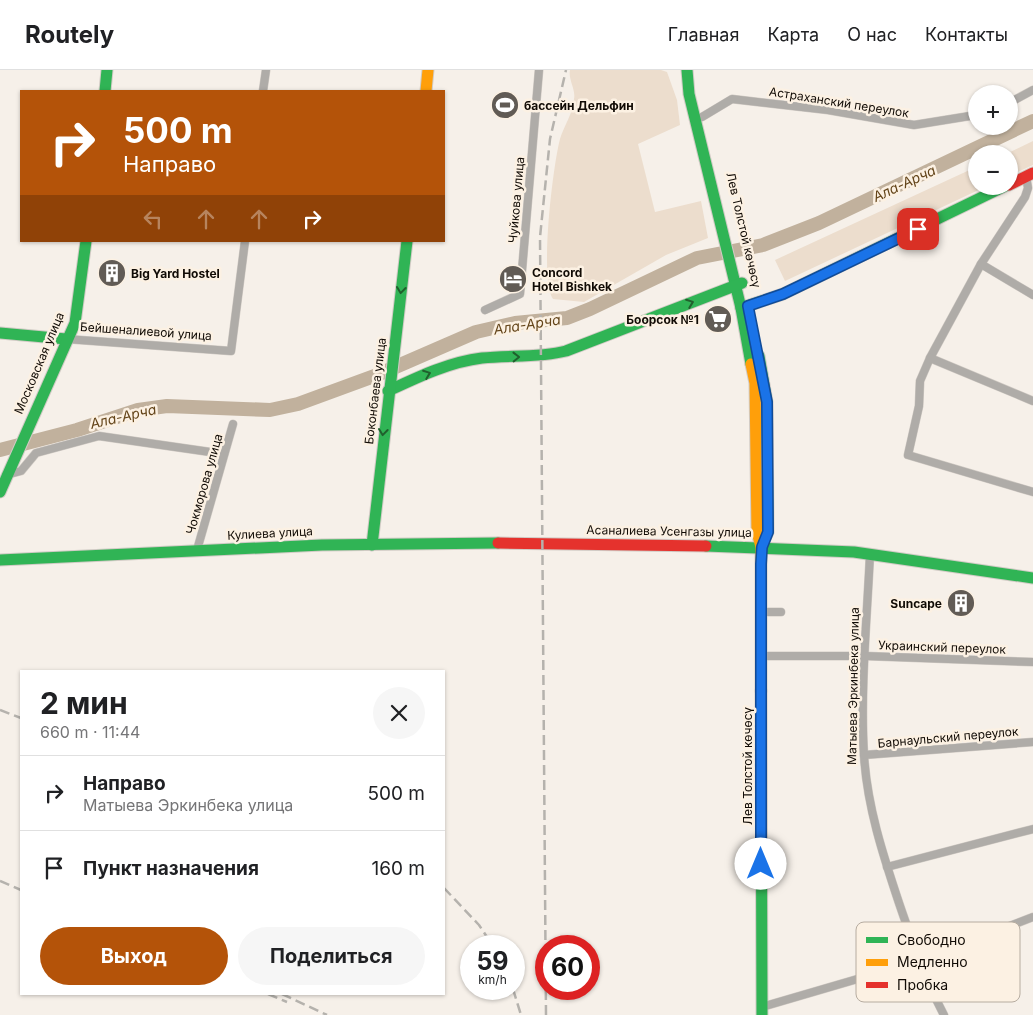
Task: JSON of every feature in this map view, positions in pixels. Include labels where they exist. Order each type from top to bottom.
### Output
[{"type":"main road","points":[[105,90],[107,70]]},
{"type":"main road","points":[[426,90],[428,70]]},
{"type":"main road","points":[[679,70],[688,94]]},
{"type":"main road","name":"Лев Толстой көчөсү","points":[[688,70],[688,94],[727,233]]},
{"type":"main road","name":"Лев Толстой көчөсү","points":[[688,70],[702,117],[734,265],[767,402],[768,532],[762,547],[761,612],[762,1011]]},
{"type":"main road","points":[[745,306],[783,294],[986,195]]},
{"type":"main road","name":"Московская улица","points":[[0,492],[74,323],[86,242]]},
{"type":"main road","name":"Боконбаева улица","points":[[372,545],[388,387],[407,242]]},
{"type":"main road","points":[[388,387],[468,361],[544,356],[566,351],[739,284]]},
{"type":"main road","name":"Бейшеналиевой улица","points":[[0,333],[66,339]]},
{"type":"main road","name":"Асаналиева Усенгазы улица","points":[[542,542],[762,547],[870,554],[1033,578]]},
{"type":"main road","name":"Кулиева улица","points":[[0,560],[322,544],[542,542]]},
{"type":"street","points":[[264,90],[266,70]]},
{"type":"street","name":"Чуйкова улица","points":[[485,310],[520,294],[539,70]]},
{"type":"street","points":[[1018,98],[1033,90]]},
{"type":"street","name":"Астраханский переулок","points":[[702,117],[732,99],[828,110],[914,125],[968,116]]},
{"type":"street","points":[[1029,174],[1025,198],[981,264],[930,358],[920,381],[919,406],[908,456],[1033,492]]},
{"type":"street","name":"Бейшеналиевой улица","points":[[66,339],[231,351],[244,242]]},
{"type":"street","points":[[981,264],[1033,295]]},
{"type":"street","points":[[930,358],[1033,401]]},
{"type":"street","name":"Чокморова улица","points":[[197,550],[233,424]]},
{"type":"street","points":[[6,476],[22,471],[36,454],[99,436],[224,454]]},
{"type":"street","name":"Матыева Эркинбека улица","points":[[870,554],[865,656],[864,755],[870,801],[887,866],[906,922]]},
{"type":"street","points":[[761,612],[781,612]]},
{"type":"street","name":"Украинский переулок","points":[[761,656],[865,656],[1033,662]]},
{"type":"street","name":"Барнаульский переулок","points":[[864,755],[1033,742]]},
{"type":"street","points":[[887,866],[1033,829]]},
{"type":"street","points":[[1020,922],[1033,917]]},
{"type":"street","points":[[762,1011],[856,981]]},
{"type":"street","name":"Матыева Эркинбека улица","points":[[938,1002],[944,1015]]},
{"type":"shaded area","points":[[570,70],[661,70],[667,72],[677,100],[680,125],[638,144],[655,212],[701,201],[708,238],[666,255],[584,302],[553,299],[549,287],[547,269],[551,196],[557,153],[574,99]]},
{"type":"shaded area","points":[[1033,141],[1033,165],[1018,172],[1018,148]]},
{"type":"shaded area","points":[[968,171],[968,195],[785,281],[775,260]]},
{"type":"waterway","name":"Ала-Арча","points":[[0,450],[77,430],[138,410],[167,406],[270,410],[298,404],[377,375],[476,332],[515,323],[567,318],[697,258],[763,245],[819,223],[1033,121]]},
{"type":"railway","points":[[546,1015],[540,237],[550,139],[566,70]]},
{"type":"railway","points":[[0,710],[20,718]]},
{"type":"railway","points":[[0,881],[20,890]]},
{"type":"railway","points":[[445,889],[479,925],[486,935]]},
{"type":"railway","points":[[270,995],[287,1002]]},
{"type":"railway","points":[[284,995],[327,1015]]},
{"type":"railway","points":[[516,1000],[521,1015]]},
{"type":"traffic: fast","points":[[105,90],[107,70]]},
{"type":"traffic: fast","points":[[687,70],[689,94],[741,308],[751,364]]},
{"type":"traffic: fast","points":[[741,308],[783,294],[986,195]]},
{"type":"traffic: fast","points":[[0,492],[75,323],[86,242]]},
{"type":"traffic: fast","points":[[372,545],[407,242]]},
{"type":"traffic: fast","points":[[388,391],[434,371],[470,360],[492,357],[545,355],[566,351],[742,283]]},
{"type":"traffic: fast","points":[[0,333],[66,339]]},
{"type":"traffic: fast","points":[[759,356],[767,402],[768,532],[761,547]]},
{"type":"traffic: fast","points":[[0,560],[322,545],[498,543]]},
{"type":"traffic: fast","points":[[706,546],[854,552],[1033,578]]},
{"type":"traffic: fast","points":[[761,691],[762,1015]]},
{"type":"traffic: slow","points":[[426,90],[428,70]]},
{"type":"traffic: slow","points":[[751,364],[755,383],[757,532],[761,547],[761,691]]},
{"type":"traffic: jam","points":[[1018,180],[1033,173]]},
{"type":"traffic: jam","points":[[498,543],[706,546]]},
{"type":"place","name":"бассейн Дельфин","points":[[505,105]]},
{"type":"place","name":"Big Yard Hostel","points":[[112,273]]},
{"type":"place","name":"Concord Hotel Bishkek","points":[[513,279]]},
{"type":"place","name":"Боорсок №1","points":[[718,319]]},
{"type":"place","name":"Suncape","points":[[961,603]]},
{"type":"route","points":[[761,864],[761,564],[762,547],[768,532],[767,402],[753,323],[748,306],[783,294],[918,229]]}]
